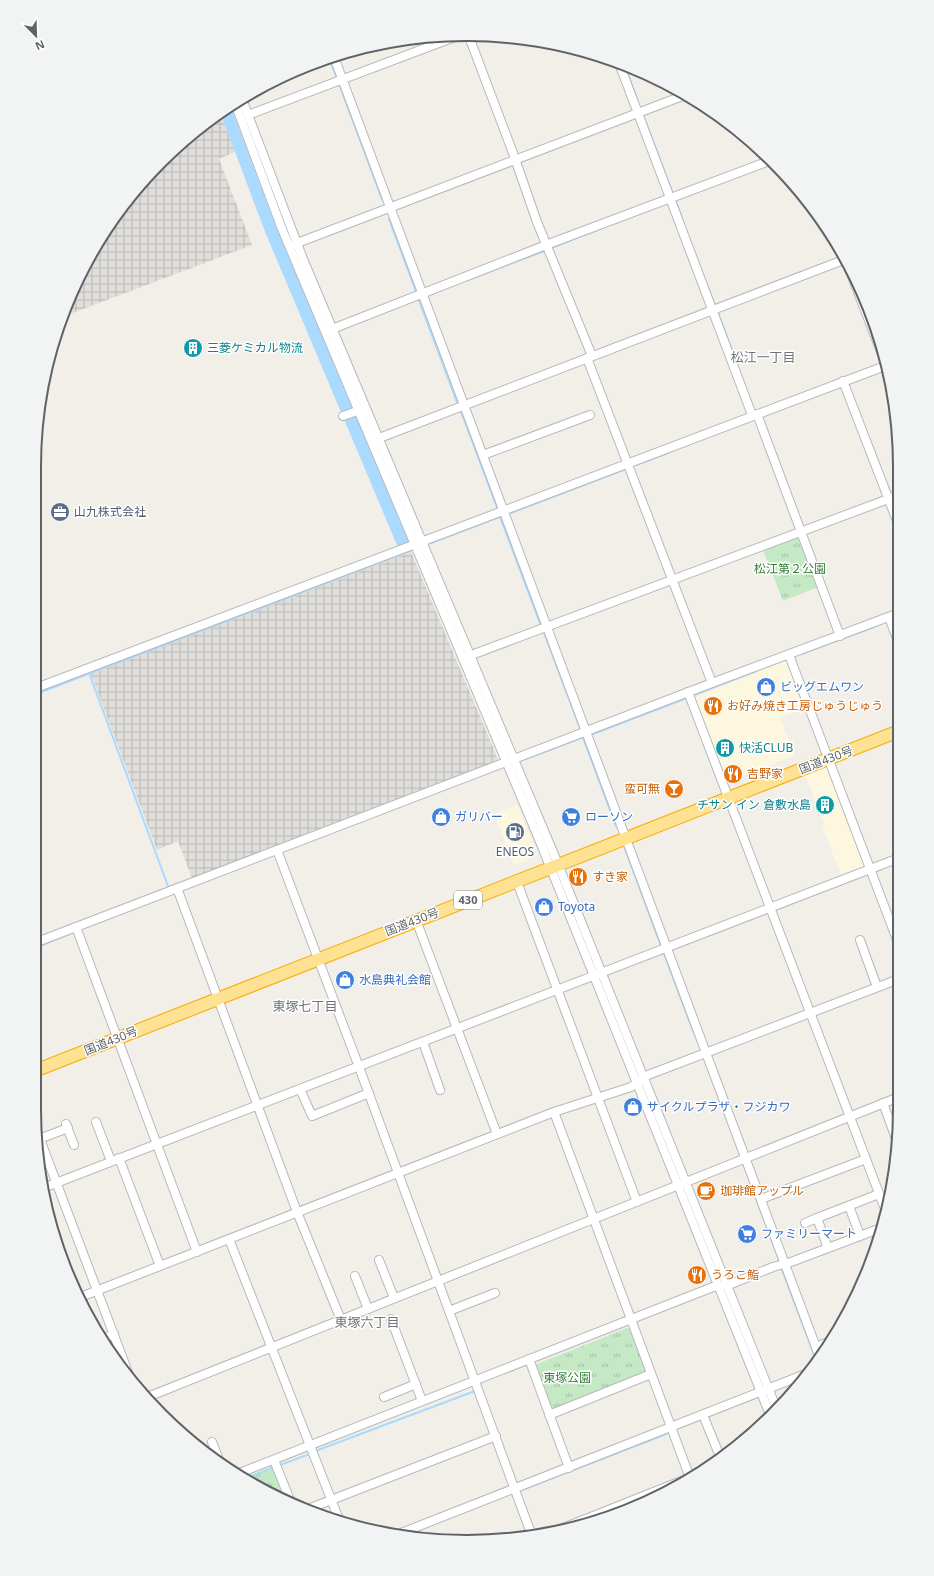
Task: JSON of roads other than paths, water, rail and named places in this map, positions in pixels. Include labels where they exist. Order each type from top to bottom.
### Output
[{"type":"highway","name":"国道430号","points":[[827,755],[893,725]]},
{"type":"highway","name":"国道430号","points":[[41,1060],[117,1034],[827,755],[893,733]]},
{"type":"highway","name":"国道430号","points":[[318,955],[517,882],[553,863]]},
{"type":"highway","name":"国道430号","points":[[41,1068],[117,1034]]},
{"type":"street","points":[[471,41],[516,160],[547,248],[590,357],[712,683]]},
{"type":"street","points":[[248,115],[442,42]]},
{"type":"street","points":[[336,62],[391,208],[461,406],[483,455],[544,628],[625,834],[664,948],[743,1159],[761,1199],[782,1265],[817,1351]]},
{"type":"street","points":[[622,70],[673,199],[712,310],[801,531],[840,636]]},
{"type":"street","points":[[293,245],[679,97]]},
{"type":"street","points":[[244,104],[293,245]]},
{"type":"street","points":[[237,108],[329,330],[359,410],[375,440],[553,863],[765,1390],[774,1404]]},
{"type":"street","points":[[329,330],[547,248],[765,163]]},
{"type":"street","points":[[375,440],[840,261]]},
{"type":"street","points":[[41,686],[418,543],[503,513],[755,414],[881,368]]},
{"type":"street","points":[[843,381],[893,511]]},
{"type":"street","points":[[343,416],[359,410]]},
{"type":"street","points":[[483,455],[590,415]]},
{"type":"street","points":[[466,657],[893,497]]},
{"type":"street","points":[[41,941],[78,929],[510,761],[689,695],[712,683],[790,657],[840,636],[893,617]]},
{"type":"street","points":[[890,619],[893,627]]},
{"type":"street","points":[[790,657],[893,929]]},
{"type":"street","points":[[689,695],[882,1202]]},
{"type":"street","points":[[278,852],[318,955],[530,1530]]},
{"type":"street","points":[[48,1186],[893,860]]},
{"type":"street","points":[[517,882],[637,1202]]},
{"type":"street","points":[[178,890],[297,1212],[341,1320]]},
{"type":"street","points":[[416,920],[497,1134]]},
{"type":"street","points":[[78,929],[197,1252]]},
{"type":"street","points":[[860,940],[877,988]]},
{"type":"street","points":[[84,1296],[554,1112],[631,1087],[648,1075],[893,981]]},
{"type":"street","points":[[423,1042],[440,1090]]},
{"type":"street","points":[[300,1089],[312,1116],[369,1093]]},
{"type":"street","points":[[153,1397],[368,1308],[893,1099]]},
{"type":"street","points":[[883,1103],[892,1128]]},
{"type":"street","points":[[554,1112],[688,1473]]},
{"type":"street","points":[[96,1122],[111,1161]]},
{"type":"street","points":[[42,1136],[67,1126],[74,1145]]},
{"type":"street","points":[[43,1148],[124,1361]]},
{"type":"street","points":[[120,1158],[160,1266]]},
{"type":"street","points":[[761,1199],[866,1158]]},
{"type":"street","points":[[805,1223],[879,1194]]},
{"type":"street","points":[[849,1206],[860,1236]]},
{"type":"street","points":[[817,1218],[828,1248]]},
{"type":"street","points":[[244,1472],[632,1319],[875,1230]]},
{"type":"street","points":[[229,1239],[337,1514]]},
{"type":"street","points":[[379,1260],[394,1298]]},
{"type":"street","points":[[355,1276],[368,1308]]},
{"type":"street","points":[[449,1311],[495,1293]]},
{"type":"street","points":[[390,1319],[422,1401]]},
{"type":"street","points":[[107,1337],[114,1334]]},
{"type":"street","points":[[816,1347],[822,1345]]},
{"type":"street","points":[[529,1359],[569,1468]]},
{"type":"street","points":[[549,1415],[651,1374]]},
{"type":"street","points":[[408,1530],[672,1428],[798,1377]]},
{"type":"street","points":[[384,1396],[416,1384]]},
{"type":"street","points":[[765,1390],[769,1409]]},
{"type":"street","points":[[703,1415],[718,1453]]},
{"type":"street","points":[[314,1507],[496,1436]]},
{"type":"street","points":[[212,1442],[217,1453]]},
{"type":"street","points":[[274,1460],[288,1495]]},
{"type":"street","points":[[603,1512],[646,1495]]},
{"type":"waterway","points":[[331,64],[336,76]]},
{"type":"waterway","points":[[627,72],[638,101]]},
{"type":"waterway","points":[[339,84],[382,199]]},
{"type":"waterway","points":[[228,115],[270,228],[403,544]]},
{"type":"waterway","points":[[645,120],[673,194]]},
{"type":"waterway","points":[[675,198],[687,233]]},
{"type":"waterway","points":[[389,219],[417,294]]},
{"type":"waterway","points":[[551,248],[617,222]]},
{"type":"waterway","points":[[692,247],[715,305]]},
{"type":"waterway","points":[[465,281],[547,250]]},
{"type":"waterway","points":[[418,298],[458,405]]},
{"type":"waterway","points":[[718,313],[736,361]]},
{"type":"waterway","points":[[316,338],[320,337]]},
{"type":"waterway","points":[[460,409],[498,510]]},
{"type":"waterway","points":[[636,465],[668,453]]},
{"type":"waterway","points":[[508,514],[626,469]]},
{"type":"waterway","points":[[499,514],[541,626]]},
{"type":"waterway","points":[[431,543],[502,516]]},
{"type":"waterway","points":[[41,692],[410,551]]},
{"type":"waterway","points":[[801,654],[874,627]]},
{"type":"waterway","points":[[543,630],[581,731]]},
{"type":"waterway","points":[[691,696],[756,671]]},
{"type":"waterway","points":[[89,673],[168,886]]},
{"type":"waterway","points":[[590,735],[687,698]]},
{"type":"waterway","points":[[582,735],[616,826]]},
{"type":"waterway","points":[[525,759],[584,737]]},
{"type":"waterway","points":[[487,773],[501,768]]},
{"type":"waterway","points":[[624,846],[661,946]]},
{"type":"waterway","points":[[41,945],[69,934]]},
{"type":"waterway","points":[[663,951],[693,1031]]},
{"type":"waterway","points":[[743,1162],[780,1263]]},
{"type":"waterway","points":[[781,1267],[814,1355]]},
{"type":"waterway","points":[[318,1450],[475,1391]]},
{"type":"waterway","points":[[522,1490],[666,1434]]},
{"type":"waterway","points":[[280,1465],[307,1455]]},
{"type":"waterway","points":[[251,1476],[272,1468]]},
{"type":"place","name":"三菱ケミカル物流","points":[[193,348]]},
{"type":"place","name":"山九株式会社","points":[[60,512]]},
{"type":"place","name":"ビッグエムワン","points":[[766,687]]},
{"type":"place","name":"お好み焼き工房じゅうじゅう","points":[[713,706]]},
{"type":"place","name":"快活CLUB","points":[[725,748]]},
{"type":"place","name":"吉野家","points":[[733,774]]},
{"type":"place","name":"蛮可無","points":[[674,789]]},
{"type":"place","name":"チサン イン 倉敷水島","points":[[825,805]]},
{"type":"place","name":"ガリバー","points":[[441,817]]},
{"type":"place","name":"ローソン","points":[[571,817]]},
{"type":"place","name":"ENEOS","points":[[515,832]]},
{"type":"place","name":"すき家","points":[[578,877]]},
{"type":"place","name":"Toyota","points":[[544,907]]},
{"type":"place","name":"水島典礼会館","points":[[345,980]]},
{"type":"place","name":"サイクルプラザ・フジカワ","points":[[633,1107]]},
{"type":"place","name":"珈琲館アップル","points":[[706,1191]]},
{"type":"place","name":"ファミリーマート","points":[[747,1234]]},
{"type":"place","name":"うろこ鮨","points":[[697,1275]]},
{"type":"district","name":"松江一丁目","points":[[763,357]]},
{"type":"district","name":"東塚七丁目","points":[[305,1006]]},
{"type":"district","name":"東塚六丁目","points":[[367,1322]]},
{"type":"park label","name":"松江第２公園","points":[[790,569]]},
{"type":"park label","name":"東塚公園","points":[[567,1378]]}]
